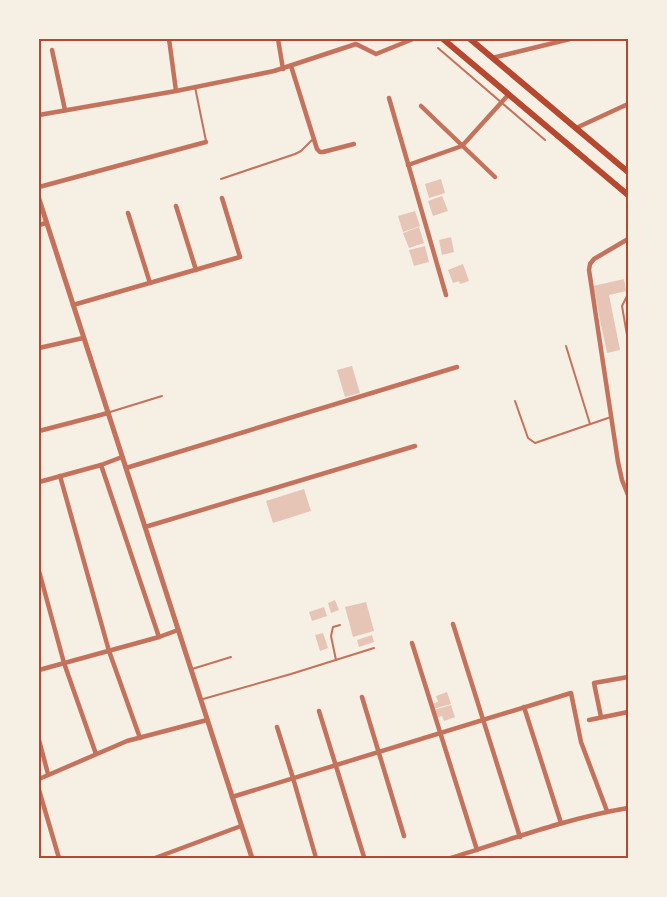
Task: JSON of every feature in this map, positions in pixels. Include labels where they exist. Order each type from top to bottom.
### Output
[{"type":"main road","points":[[443,39],[628,195]]},
{"type":"main road","points":[[470,39],[628,172]]},
{"type":"street","points":[[169,39],[176,91]]},
{"type":"street","points":[[278,39],[283,69]]},
{"type":"street","points":[[39,115],[176,91],[283,69],[356,44],[376,54],[413,39]]},
{"type":"street","points":[[492,58],[570,39]]},
{"type":"street","points":[[52,50],[65,110]]},
{"type":"street","points":[[291,66],[314,139],[320,152],[354,144]]},
{"type":"street","points":[[408,165],[462,146],[509,94]]},
{"type":"street","points":[[389,98],[446,295]]},
{"type":"street","points":[[576,128],[628,104]]},
{"type":"street","points":[[421,106],[495,177]]},
{"type":"street","points":[[39,187],[206,142]]},
{"type":"street","points":[[73,305],[240,257],[222,198]]},
{"type":"street","points":[[39,199],[252,858]]},
{"type":"street","points":[[176,206],[196,270]]},
{"type":"street","points":[[128,213],[150,284]]},
{"type":"street","points":[[39,225],[46,223]]},
{"type":"street","points":[[628,239],[594,260],[588,270],[618,462],[628,495]]},
{"type":"street","points":[[39,348],[84,338]]},
{"type":"street","points":[[126,468],[457,366]]},
{"type":"street","points":[[39,431],[108,413]]},
{"type":"street","points":[[144,527],[415,446]]},
{"type":"street","points":[[39,482],[101,465],[122,457]]},
{"type":"street","points":[[101,465],[159,637]]},
{"type":"street","points":[[60,476],[109,651],[140,738]]},
{"type":"street","points":[[39,571],[64,663],[96,754]]},
{"type":"street","points":[[453,624],[520,837]]},
{"type":"street","points":[[39,670],[178,630]]},
{"type":"street","points":[[412,643],[477,850]]},
{"type":"street","points":[[601,717],[594,683],[628,677]]},
{"type":"street","points":[[232,797],[571,693],[581,742],[607,811]]},
{"type":"street","points":[[362,696],[404,836]]},
{"type":"street","points":[[524,707],[562,824]]},
{"type":"street","points":[[319,711],[364,857]]},
{"type":"street","points":[[589,720],[628,712]]},
{"type":"street","points":[[39,778],[127,741],[207,720]]},
{"type":"street","points":[[277,727],[316,858]]},
{"type":"street","points":[[39,740],[48,774]]},
{"type":"street","points":[[39,790],[59,858]]},
{"type":"street","points":[[451,858],[607,811],[628,808]]},
{"type":"street","points":[[155,858],[241,826]]},
{"type":"lane","points":[[447,56],[453,47]]},
{"type":"lane","points":[[438,48],[545,140]]},
{"type":"lane","points":[[468,73],[475,65]]},
{"type":"lane","points":[[195,87],[206,142]]},
{"type":"lane","points":[[221,179],[295,154],[314,139]]},
{"type":"lane","points":[[628,294],[622,306],[628,341]]},
{"type":"lane","points":[[566,346],[590,424]]},
{"type":"lane","points":[[108,413],[162,396]]},
{"type":"lane","points":[[515,401],[528,438],[535,443],[611,417]]},
{"type":"lane","points":[[336,660],[331,636],[333,627],[340,625]]},
{"type":"lane","points":[[200,699],[374,648]]},
{"type":"lane","points":[[191,670],[231,657]]},
{"type":"building","points":[[441,179],[445,193],[429,198],[425,184]]},
{"type":"building","points":[[442,196],[448,211],[433,216],[428,201]]},
{"type":"building","points":[[415,211],[420,226],[403,232],[398,216]]},
{"type":"building","points":[[419,227],[424,243],[409,248],[403,233]]},
{"type":"building","points":[[451,237],[454,252],[442,255],[439,240]]},
{"type":"building","points":[[425,246],[429,262],[414,266],[409,250]]},
{"type":"building","points":[[463,264],[469,281],[460,284],[459,281],[453,283],[448,270]]},
{"type":"building","points":[[624,279],[626,291],[609,295],[620,350],[607,353],[593,286]]},
{"type":"building","points":[[352,366],[360,393],[345,397],[337,370]]},
{"type":"building","points":[[304,489],[311,511],[273,523],[266,501]]},
{"type":"building","points":[[335,600],[339,610],[331,613],[328,603]]},
{"type":"building","points":[[366,602],[374,631],[353,637],[345,607]]},
{"type":"building","points":[[324,607],[327,616],[312,621],[309,612]]},
{"type":"building","points":[[323,633],[328,648],[320,651],[315,635]]},
{"type":"building","points":[[372,635],[374,642],[359,647],[357,640]]},
{"type":"building","points":[[447,692],[451,704],[433,709],[432,704],[438,702],[436,696]]},
{"type":"building","points":[[451,705],[455,717],[444,721],[442,716],[436,718],[434,710]]}]
